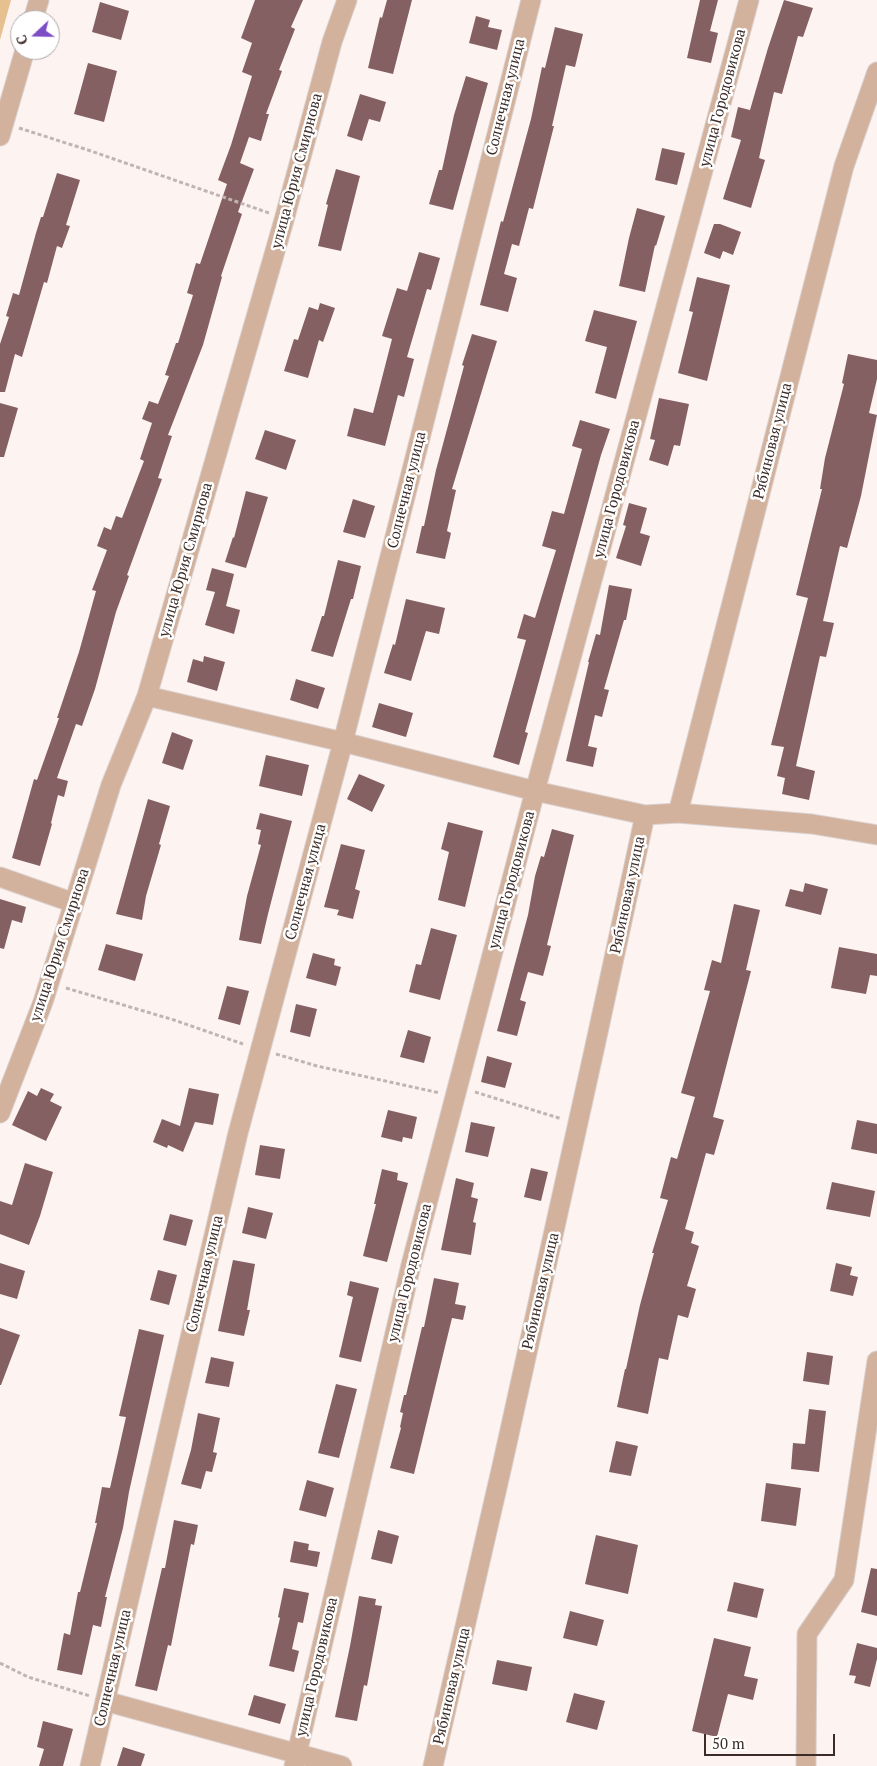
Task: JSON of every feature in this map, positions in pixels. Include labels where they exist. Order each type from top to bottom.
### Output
[{"type":"street","name":"улица Юрия Смирнова","points":[[0,1113],[43,1002],[111,785],[147,696],[284,220],[332,42],[347,0]]},
{"type":"street","name":"Солнечная улица","points":[[90,1766],[238,1133],[344,742],[530,0]]},
{"type":"street","name":"улица Городовикова","points":[[295,1760],[412,1265],[455,1096],[535,791],[749,0]]},
{"type":"street","points":[[8,132],[23,60]]},
{"type":"street","name":"Рябиновая улица","points":[[678,813],[844,166],[877,72]]},
{"type":"street","points":[[147,696],[344,742],[535,791],[645,815],[678,813],[812,824],[877,835]]},
{"type":"street","name":"Рябиновая улица","points":[[433,1766],[502,1466],[645,815]]},
{"type":"street","points":[[0,877],[74,903]]},
{"type":"street","points":[[806,1766],[807,1634],[844,1580],[877,1361]]},
{"type":"street","points":[[105,1701],[295,1760],[342,1766]]},
{"type":"path","points":[[8,132],[91,151],[267,212],[284,220]]},
{"type":"path","points":[[61,987],[174,1020],[261,1050],[317,1066],[455,1096],[468,1091],[475,1092],[578,1124]]},
{"type":"path","points":[[0,1663],[28,1677],[105,1701]]},
{"type":"shaded area","points":[[0,0],[11,0],[0,40]]},
{"type":"building","points":[[255,0],[303,0],[291,27],[295,29],[279,70],[282,71],[266,114],[269,114],[261,141],[249,137],[240,163],[254,169],[238,212],[242,214],[221,276],[203,345],[168,435],[172,436],[158,478],[162,479],[127,575],[129,576],[116,612],[95,689],[82,726],[76,724],[57,778],[68,781],[64,797],[58,795],[40,866],[12,858],[34,779],[37,780],[59,718],[57,718],[79,652],[96,591],[92,590],[107,550],[97,546],[104,527],[111,530],[116,516],[122,518],[144,461],[140,459],[152,423],[142,419],[149,401],[158,404],[169,376],[165,375],[176,343],[178,343],[193,295],[187,293],[196,263],[200,264],[227,184],[218,180],[252,76],[242,72],[252,43],[241,38]]},
{"type":"building","points":[[387,0],[412,0],[393,74],[368,68],[380,17],[382,18]]},
{"type":"building","points":[[700,0],[718,0],[710,31],[718,33],[711,63],[687,58]]},
{"type":"building","points":[[784,0],[813,8],[803,37],[798,36],[782,94],[774,92],[759,158],[765,160],[751,208],[723,199],[741,140],[731,137],[738,107],[750,110]]},
{"type":"building","points":[[100,2],[129,11],[121,40],[92,32]]},
{"type":"building","points":[[476,16],[490,20],[488,27],[502,30],[497,50],[469,43]]},
{"type":"building","points":[[555,27],[583,34],[575,67],[566,65],[552,126],[554,126],[533,209],[529,208],[519,246],[512,244],[504,274],[517,278],[508,312],[480,305],[501,221],[503,222],[531,119],[542,67],[545,68]]},
{"type":"building","points":[[88,63],[117,71],[104,122],[74,114]]},
{"type":"building","points":[[466,76],[488,83],[453,210],[429,204],[439,170],[442,170],[454,115]]},
{"type":"building","points":[[360,94],[386,102],[380,122],[369,119],[362,141],[347,136]]},
{"type":"building","points":[[662,148],[685,153],[677,185],[655,180]]},
{"type":"building","points":[[336,169],[360,176],[341,251],[318,246],[328,205],[326,204]]},
{"type":"building","points":[[57,173],[80,180],[66,225],[70,226],[62,248],[57,246],[47,283],[44,282],[22,357],[15,354],[5,392],[0,392],[0,344],[9,317],[6,316],[13,293],[19,295],[36,233]]},
{"type":"building","points":[[637,208],[665,216],[655,245],[645,292],[619,286]]},
{"type":"building","points":[[714,224],[720,224],[741,232],[733,255],[723,251],[720,259],[704,253]]},
{"type":"building","points":[[419,252],[440,258],[431,290],[427,289],[407,357],[414,359],[404,397],[398,395],[385,446],[347,436],[354,408],[373,413],[392,339],[382,336],[397,288],[407,291]]},
{"type":"building","points":[[697,277],[730,285],[707,381],[678,373],[693,312],[689,311]]},
{"type":"building","points":[[320,303],[335,308],[323,342],[319,340],[308,378],[284,371],[294,339],[298,340],[309,307],[318,310]]},
{"type":"building","points":[[594,310],[637,321],[616,399],[595,393],[607,347],[585,341]]},
{"type":"building","points":[[472,334],[497,341],[452,489],[456,490],[447,531],[451,533],[445,559],[416,553],[464,366],[462,365]]},
{"type":"building","points":[[848,354],[877,360],[877,379],[869,413],[877,415],[861,496],[847,548],[840,546],[823,621],[834,623],[826,657],[820,656],[796,766],[815,771],[809,800],[782,794],[785,778],[777,776],[784,747],[771,745],[808,598],[796,595],[822,489],[820,489],[825,458],[844,384],[842,383]]},
{"type":"building","points":[[659,398],[689,404],[680,446],[674,445],[668,466],[649,460],[655,440],[650,439]]},
{"type":"building","points":[[0,403],[18,408],[4,457],[0,457]]},
{"type":"building","points":[[580,420],[610,429],[601,455],[525,732],[528,733],[519,765],[493,757],[526,640],[517,638],[524,614],[535,618],[556,550],[542,546],[552,511],[564,514],[582,449],[572,446]]},
{"type":"building","points":[[265,430],[296,440],[286,470],[255,459]]},
{"type":"building","points":[[246,491],[268,497],[246,568],[225,562],[234,538]]},
{"type":"building","points":[[353,499],[375,506],[365,538],[343,532]]},
{"type":"building","points":[[629,503],[647,508],[640,533],[650,536],[641,566],[616,558],[626,526],[623,525]]},
{"type":"building","points":[[338,560],[361,566],[353,599],[351,599],[333,657],[311,651],[322,616],[324,616]]},
{"type":"building","points":[[212,568],[234,574],[226,606],[240,610],[234,634],[205,625],[215,592],[206,590]]},
{"type":"building","points":[[609,585],[632,589],[626,620],[624,620],[604,689],[609,690],[602,717],[595,715],[588,746],[597,748],[593,767],[566,761],[588,662],[596,634],[600,635]]},
{"type":"building","points":[[406,599],[445,608],[439,634],[426,631],[411,681],[384,673],[393,644],[395,645]]},
{"type":"building","points":[[204,656],[225,662],[217,691],[187,682],[193,659],[203,662]]},
{"type":"building","points":[[296,679],[325,688],[318,709],[290,700]]},
{"type":"building","points":[[379,703],[413,713],[406,737],[372,727]]},
{"type":"building","points":[[172,732],[193,740],[183,770],[162,763]]},
{"type":"building","points":[[266,755],[309,765],[302,796],[259,786]]},
{"type":"building","points":[[359,774],[385,785],[372,812],[347,799]]},
{"type":"building","points":[[148,799],[170,806],[146,896],[142,920],[116,914]]},
{"type":"building","points":[[260,813],[292,821],[261,944],[239,940],[247,896],[261,845],[258,844],[261,830],[256,829]]},
{"type":"building","points":[[448,822],[483,831],[465,907],[438,900],[449,852],[441,849]]},
{"type":"building","points":[[552,829],[574,835],[547,945],[551,946],[543,976],[528,972],[520,1000],[526,1002],[517,1036],[497,1031],[528,915],[535,876],[541,856],[544,857]]},
{"type":"building","points":[[341,844],[365,850],[355,889],[360,891],[353,919],[337,915],[339,910],[324,907]]},
{"type":"building","points":[[805,883],[828,889],[821,915],[785,906],[790,889],[803,892]]},
{"type":"building","points":[[0,899],[26,907],[22,923],[12,920],[4,949],[0,948]]},
{"type":"building","points":[[734,904],[760,910],[746,970],[751,971],[713,1117],[724,1120],[714,1155],[706,1153],[685,1229],[694,1232],[691,1243],[699,1246],[687,1286],[696,1289],[688,1318],[678,1315],[668,1360],[659,1358],[648,1414],[617,1407],[654,1253],[652,1253],[668,1200],[660,1198],[671,1157],[677,1159],[695,1097],[681,1093],[710,991],[704,990],[712,960],[721,963]]},
{"type":"building","points":[[431,928],[457,935],[440,1000],[409,992],[416,964],[421,965]]},
{"type":"building","points":[[106,944],[143,954],[135,981],[98,970]]},
{"type":"building","points":[[839,947],[877,954],[877,976],[870,975],[866,994],[831,988]]},
{"type":"building","points":[[313,953],[335,959],[334,965],[341,967],[336,986],[306,978]]},
{"type":"building","points":[[227,986],[249,991],[240,1025],[218,1019]]},
{"type":"building","points":[[296,1004],[317,1009],[310,1037],[290,1032]]},
{"type":"building","points":[[408,1030],[431,1037],[424,1063],[400,1057]]},
{"type":"building","points":[[487,1056],[512,1063],[505,1088],[481,1082]]},
{"type":"building","points":[[41,1088],[54,1094],[50,1101],[62,1107],[46,1141],[12,1125],[28,1091],[37,1096]]},
{"type":"building","points":[[189,1088],[219,1094],[213,1125],[195,1122],[183,1152],[168,1145],[167,1148],[153,1142],[162,1119],[180,1126]]},
{"type":"building","points":[[388,1110],[417,1117],[412,1139],[403,1137],[402,1142],[381,1137]]},
{"type":"building","points":[[857,1120],[877,1124],[877,1154],[851,1149]]},
{"type":"building","points":[[471,1122],[495,1127],[488,1157],[465,1152]]},
{"type":"building","points":[[260,1145],[285,1149],[280,1179],[255,1175]]},
{"type":"building","points":[[25,1163],[53,1172],[29,1245],[0,1234],[0,1201],[12,1205]]},
{"type":"building","points":[[531,1168],[548,1172],[541,1201],[524,1197]]},
{"type":"building","points":[[382,1169],[398,1173],[397,1180],[408,1183],[387,1262],[363,1256],[376,1204],[374,1204]]},
{"type":"building","points":[[456,1178],[474,1183],[471,1197],[478,1199],[473,1222],[476,1223],[471,1255],[441,1250]]},
{"type":"building","points":[[832,1182],[875,1191],[870,1217],[826,1209]]},
{"type":"building","points":[[248,1207],[273,1213],[266,1239],[242,1233]]},
{"type":"building","points":[[170,1214],[193,1220],[186,1246],[163,1240]]},
{"type":"building","points":[[233,1260],[255,1264],[247,1310],[250,1310],[244,1336],[218,1331]]},
{"type":"building","points":[[0,1263],[25,1271],[17,1299],[0,1294]]},
{"type":"building","points":[[836,1263],[852,1267],[850,1275],[858,1277],[853,1296],[830,1291]]},
{"type":"building","points":[[158,1270],[177,1275],[169,1305],[150,1300]]},
{"type":"building","points":[[434,1278],[459,1283],[455,1304],[466,1306],[463,1320],[452,1318],[414,1474],[390,1468],[401,1428],[403,1413],[400,1412],[404,1395],[406,1395],[422,1327],[424,1327]]},
{"type":"building","points":[[350,1281],[379,1288],[361,1362],[339,1357],[353,1297],[347,1295]]},
{"type":"building","points":[[0,1328],[20,1335],[1,1385],[0,1385]]},
{"type":"building","points":[[139,1329],[164,1335],[129,1492],[123,1528],[105,1597],[107,1597],[101,1627],[93,1625],[82,1675],[57,1670],[64,1633],[70,1635],[78,1592],[80,1592],[97,1523],[95,1523],[102,1487],[110,1488],[126,1417],[119,1416]]},
{"type":"building","points":[[807,1352],[833,1356],[829,1385],[803,1381]]},
{"type":"building","points":[[211,1357],[234,1362],[229,1387],[205,1383]]},
{"type":"building","points":[[336,1384],[357,1389],[339,1458],[318,1453]]},
{"type":"building","points":[[809,1409],[826,1411],[819,1472],[791,1469],[793,1443],[805,1444]]},
{"type":"building","points":[[198,1413],[220,1418],[213,1452],[217,1453],[212,1472],[206,1471],[201,1489],[181,1484],[191,1450]]},
{"type":"building","points":[[616,1441],[638,1446],[631,1476],[609,1472]]},
{"type":"building","points":[[307,1480],[334,1488],[326,1517],[299,1510]]},
{"type":"building","points":[[766,1483],[801,1488],[796,1526],[761,1521]]},
{"type":"building","points":[[174,1520],[198,1525],[194,1545],[191,1544],[171,1646],[168,1645],[157,1691],[135,1686],[162,1568],[165,1568]]},
{"type":"building","points":[[378,1530],[399,1536],[392,1564],[371,1559]]},
{"type":"building","points":[[596,1535],[638,1545],[628,1594],[585,1584]]},
{"type":"building","points":[[294,1541],[309,1544],[308,1550],[320,1552],[317,1567],[290,1562]]},
{"type":"building","points":[[871,1568],[877,1569],[877,1616],[861,1612]]},
{"type":"building","points":[[734,1582],[764,1589],[757,1618],[727,1611]]},
{"type":"building","points":[[284,1588],[309,1593],[303,1623],[298,1622],[292,1649],[299,1651],[294,1672],[269,1666],[280,1618],[278,1617]]},
{"type":"building","points":[[359,1596],[376,1599],[375,1605],[382,1606],[367,1686],[364,1685],[357,1721],[335,1717]]},
{"type":"building","points":[[570,1611],[604,1620],[597,1646],[563,1638]]},
{"type":"building","points":[[714,1638],[751,1647],[744,1676],[758,1679],[753,1700],[728,1694],[717,1737],[692,1731]]},
{"type":"building","points":[[857,1643],[877,1648],[877,1659],[870,1687],[854,1683],[856,1676],[849,1675]]},
{"type":"building","points":[[497,1660],[532,1667],[527,1691],[492,1684]]},
{"type":"building","points":[[574,1693],[605,1701],[597,1730],[566,1722]]},
{"type":"building","points":[[254,1695],[286,1704],[280,1724],[248,1715]]},
{"type":"building","points":[[43,1721],[73,1729],[63,1766],[39,1766],[44,1749],[37,1747]]},
{"type":"building","points":[[123,1747],[145,1754],[141,1766],[117,1766]]}]
